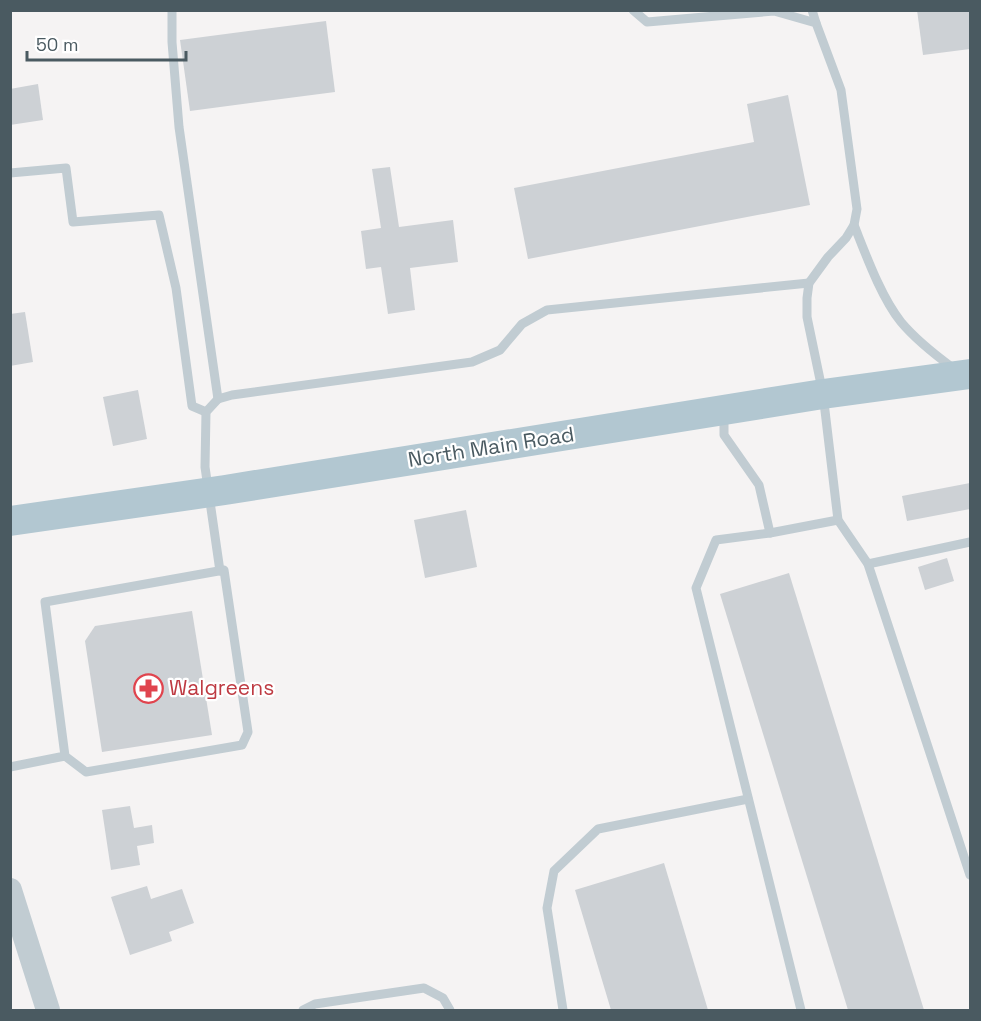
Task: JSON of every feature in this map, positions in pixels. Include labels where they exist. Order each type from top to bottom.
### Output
[{"type":"main road","name":"North Main Road","points":[[10,521],[209,493],[824,394],[967,374]]},
{"type":"street","points":[[13,904],[48,1011]]},
{"type":"lane","points":[[172,10],[172,42],[179,127],[218,399]]},
{"type":"lane","points":[[633,10],[647,21],[774,11],[816,23]]},
{"type":"lane","points":[[812,10],[841,90],[857,209],[854,225],[809,283],[807,298],[807,317],[824,394],[838,520],[868,564],[970,875]]},
{"type":"lane","points":[[10,173],[66,168],[73,222],[159,215],[176,288],[192,406],[206,412]]},
{"type":"lane","points":[[854,225],[876,278],[899,320],[918,341],[967,374]]},
{"type":"lane","points":[[220,571],[205,467],[206,412],[218,399],[232,395],[472,362],[500,350],[522,324],[547,310],[809,283]]},
{"type":"lane","points":[[724,410],[724,435],[759,485],[770,533]]},
{"type":"lane","points":[[801,1011],[696,588],[716,540],[770,533],[838,520]]},
{"type":"lane","points":[[868,564],[970,542]]},
{"type":"lane","points":[[224,570],[248,732],[242,745],[86,772],[65,756],[45,602],[224,570]]},
{"type":"lane","points":[[10,767],[65,756]]},
{"type":"lane","points":[[563,1011],[547,908],[554,871],[598,829],[748,799]]},
{"type":"lane","points":[[303,1011],[315,1004],[423,988],[443,998],[450,1011]]},
{"type":"building","points":[[917,10],[970,10],[970,49],[923,55]]},
{"type":"building","points":[[326,21],[335,92],[190,111],[180,40]]},
{"type":"building","points":[[38,84],[43,120],[10,125],[10,89]]},
{"type":"building","points":[[788,95],[810,205],[528,259],[514,188],[754,142],[747,104]]},
{"type":"building","points":[[390,167],[399,227],[453,220],[458,262],[410,268],[415,310],[388,314],[381,267],[366,269],[361,231],[381,228],[372,169]]},
{"type":"building","points":[[25,312],[33,362],[10,366],[10,314]]},
{"type":"building","points":[[138,390],[147,439],[113,446],[103,397]]},
{"type":"building","points":[[970,483],[970,509],[907,521],[902,496]]},
{"type":"building","points":[[466,510],[477,567],[425,578],[414,520]]},
{"type":"building","points":[[947,558],[954,581],[925,590],[918,567]]},
{"type":"building","points":[[789,573],[924,1010],[848,1010],[720,594]]},
{"type":"building","name":"Walgreens","points":[[192,611],[212,735],[102,752],[85,641],[95,626]]},
{"type":"building","points":[[130,806],[134,828],[152,825],[154,843],[137,846],[140,865],[111,870],[102,810]]},
{"type":"building","points":[[664,863],[708,1010],[611,1010],[575,890]]},
{"type":"building","points":[[147,886],[151,899],[182,889],[194,923],[169,932],[172,941],[130,955],[111,897]]},
{"type":"place","name":"Walgreens","points":[[148,688]]}]
